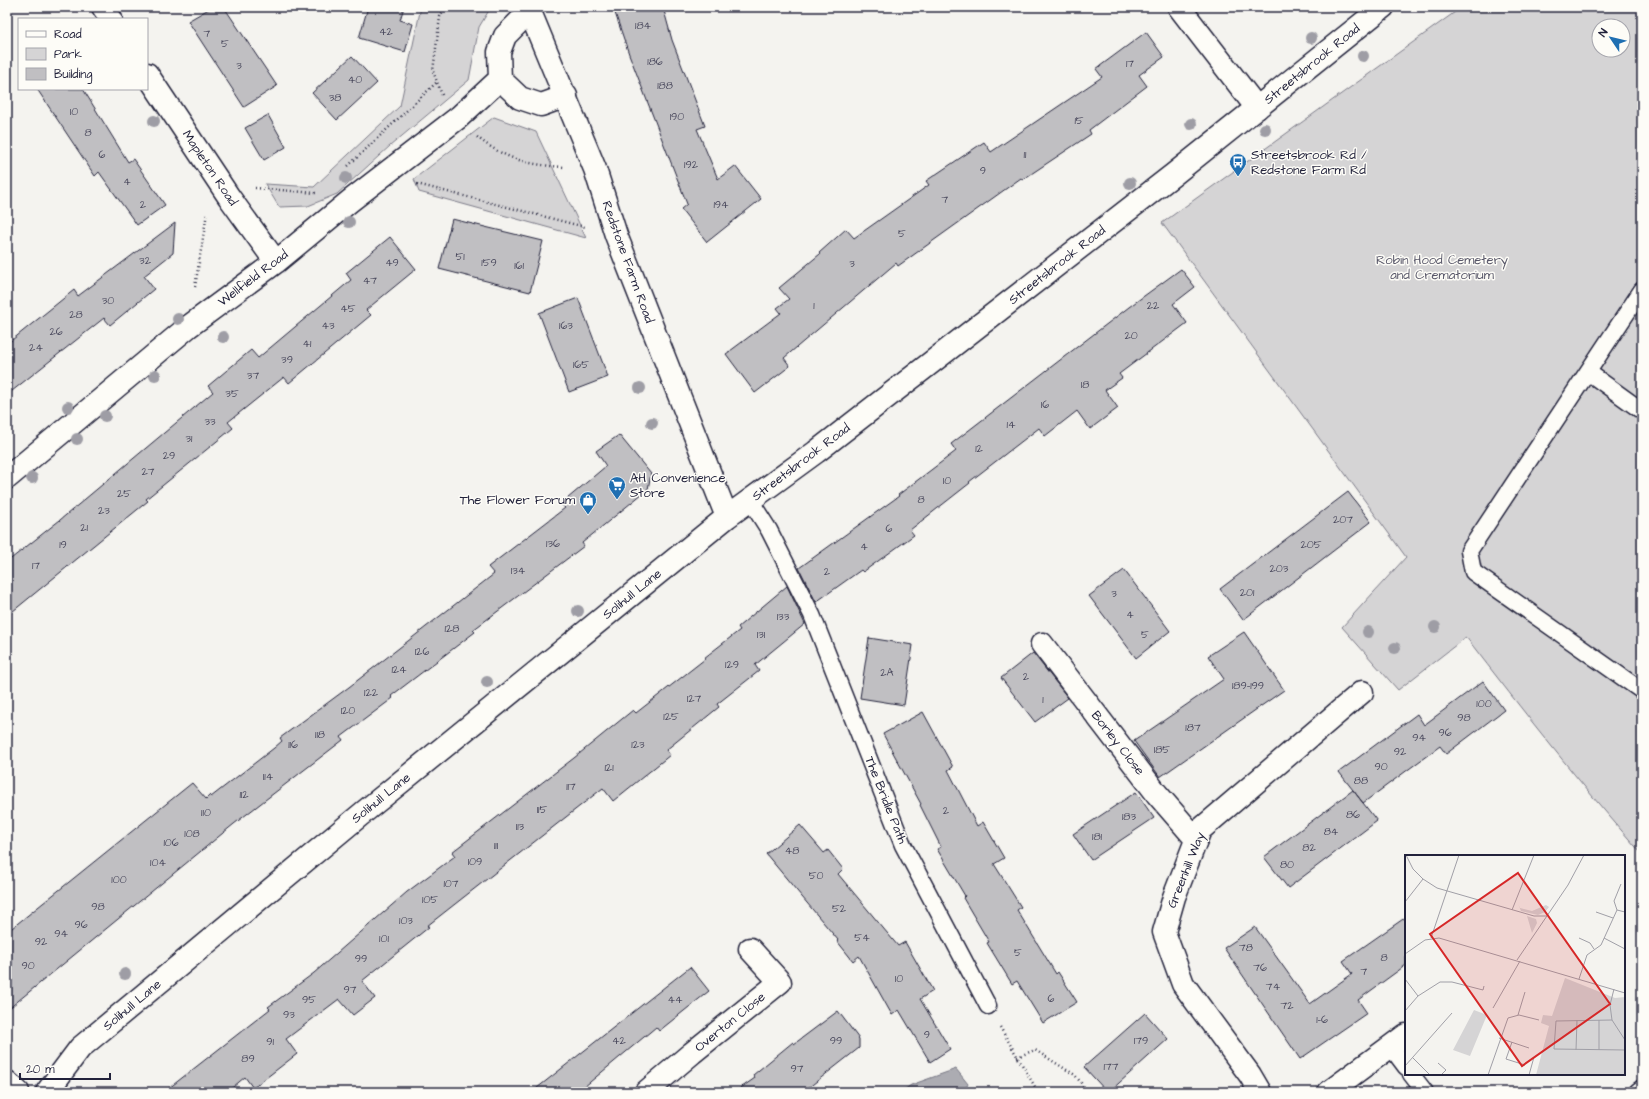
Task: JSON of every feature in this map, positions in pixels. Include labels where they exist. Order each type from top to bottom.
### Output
[{"type":"street","points":[[103,7],[110,18]]},
{"type":"street","points":[[1179,7],[1257,108]]},
{"type":"street","name":"Streetsbrook Road","points":[[727,517],[816,452],[1173,175],[1383,7]]},
{"type":"street","points":[[529,9],[505,36],[499,52],[500,79],[520,98],[541,105],[566,96]]},
{"type":"street","name":"Redstone Farm Road","points":[[529,9],[595,169],[616,235],[727,517]]},
{"type":"street","name":"Mapleton Road","points":[[148,76],[229,197],[276,262]]},
{"type":"street","name":"Wellfield Road","points":[[7,478],[188,327],[276,262],[350,201],[459,117],[500,79]]},
{"type":"street","name":"Solihull Lane","points":[[47,1092],[80,1048],[364,812],[727,517]]},
{"type":"street","name":"Borley Close","points":[[1042,644],[1157,794],[1196,840]]},
{"type":"street","name":"Greenhill Way","points":[[1260,1092],[1250,1075],[1183,984],[1164,932],[1174,897],[1200,830],[1362,692]]},
{"type":"street","name":"Overton Close","points":[[646,1092],[780,982],[750,949]]},
{"type":"street","points":[[1329,1092],[1398,1041]]},
{"type":"street","points":[[7,1082],[18,1092]]},
{"type":"lane","points":[[1642,290],[1469,551],[1473,572],[1642,691]]},
{"type":"lane","points":[[1588,372],[1642,411]]},
{"type":"lane","name":"The Bridle Path","points":[[750,500],[769,530],[812,614],[904,845],[988,1006]]},
{"type":"lane","points":[[1398,1041],[1405,1064]]},
{"type":"lane","points":[[1412,1075],[1425,1092]]},
{"type":"lane","points":[[1637,1092],[1642,1088]]},
{"type":"path","points":[[347,167],[437,82]]},
{"type":"path","points":[[385,175],[616,235]]},
{"type":"path","points":[[188,327],[208,209],[229,197],[252,188],[319,194]]},
{"type":"path","points":[[988,1006],[1038,1092]]},
{"type":"path","points":[[1017,1057],[1035,1050],[1075,1075],[1088,1092]]},
{"type":"green space","points":[[421,7],[491,7],[479,27],[469,80],[390,146],[337,194],[308,206],[279,207],[265,184],[314,187],[400,106]]},
{"type":"green space","name":"Robin Hood Cemetery and Crematorium","points":[[1462,7],[1642,7],[1642,854],[1530,720],[1466,637],[1398,690],[1342,627],[1406,557],[1162,223]]},
{"type":"green space","points":[[494,117],[536,132],[586,238],[419,192],[414,179]]},
{"type":"shaded area","points":[[956,1069],[968,1084],[964,1092],[901,1092],[911,1085]]},
{"type":"building","points":[[212,7],[224,7],[277,86],[244,107],[188,21]]},
{"type":"building","points":[[368,7],[404,7],[400,20],[413,24],[405,52],[359,38]]},
{"type":"building","points":[[613,7],[663,7],[672,40],[705,126],[697,129],[718,179],[735,166],[761,199],[707,242],[681,209],[687,204],[629,54]]},
{"type":"building","points":[[1146,32],[1164,57],[1139,75],[1147,86],[1089,130],[1091,134],[1022,180],[1021,178],[898,266],[896,263],[784,358],[790,366],[755,393],[726,354],[781,313],[777,308],[789,299],[779,288],[820,254],[819,253],[846,229],[854,238],[929,185],[926,181],[984,142],[991,152],[1102,77],[1096,69]]},
{"type":"building","points":[[352,56],[377,83],[337,120],[312,93]]},
{"type":"building","points":[[38,90],[84,90],[128,162],[133,159],[165,205],[137,225],[99,172],[95,176]]},
{"type":"building","points":[[268,115],[286,147],[264,160],[245,128]]},
{"type":"building","points":[[452,219],[543,241],[530,292],[439,269]]},
{"type":"building","points":[[175,223],[173,253],[144,276],[154,289],[110,325],[104,318],[7,395],[7,344],[74,290],[78,296]]},
{"type":"building","points":[[390,237],[416,269],[366,310],[371,315],[289,383],[284,377],[228,422],[233,428],[146,499],[148,501],[7,616],[7,562],[60,520],[213,392],[208,386],[251,350],[258,358],[351,280],[346,273]]},
{"type":"building","points":[[1181,269],[1195,287],[1173,304],[1187,323],[1119,374],[1122,378],[1105,390],[1118,408],[1090,429],[1077,411],[1045,436],[1039,428],[910,530],[914,535],[863,572],[861,570],[816,602],[799,568],[899,496],[898,495],[956,451],[951,444],[1129,307]]},
{"type":"building","points":[[578,298],[608,377],[569,392],[539,313]]},
{"type":"building","points":[[619,435],[651,474],[648,489],[582,543],[584,546],[473,630],[475,632],[391,696],[393,698],[341,737],[343,740],[234,824],[7,1010],[7,932],[192,783],[206,799],[210,795],[211,797],[274,748],[282,741],[280,738],[349,687],[494,574],[488,567],[565,508],[561,504],[606,466],[596,451]]},
{"type":"building","points":[[1348,492],[1371,522],[1243,620],[1220,589]]},
{"type":"building","points":[[1124,570],[1170,631],[1136,658],[1089,596]]},
{"type":"building","points":[[787,586],[805,624],[755,665],[759,671],[717,704],[719,707],[666,750],[670,755],[613,801],[603,788],[427,926],[429,927],[362,981],[375,998],[353,1015],[339,999],[286,1039],[297,1054],[253,1088],[245,1077],[227,1092],[164,1092],[270,1009],[268,1007],[314,973],[407,892],[455,856],[452,852],[574,758],[633,710],[636,713],[705,659],[704,658],[740,630],[738,627]]},
{"type":"building","points":[[1244,632],[1284,690],[1160,777],[1134,741],[1224,679],[1208,656]]},
{"type":"building","points":[[869,638],[913,645],[904,705],[860,698]]},
{"type":"building","points":[[1033,653],[1068,698],[1035,722],[1001,678]]},
{"type":"building","points":[[1483,681],[1504,710],[1446,754],[1440,746],[1363,803],[1339,772],[1417,714],[1424,725]]},
{"type":"building","points":[[923,712],[953,767],[948,770],[977,826],[983,822],[1004,858],[994,864],[1021,907],[1017,910],[1056,974],[1058,972],[1077,1002],[1043,1023],[1017,981],[1012,984],[987,943],[989,942],[963,898],[965,896],[937,849],[941,847],[920,805],[921,804],[883,734]]},
{"type":"building","points":[[1353,790],[1377,821],[1288,888],[1264,857]]},
{"type":"building","points":[[1136,792],[1154,818],[1091,860],[1073,834]]},
{"type":"building","points":[[800,825],[824,853],[828,850],[843,869],[838,874],[898,946],[905,942],[933,991],[920,999],[950,1049],[930,1062],[899,1010],[892,1015],[859,956],[853,961],[837,941],[838,940],[766,854]]},
{"type":"building","points":[[1405,918],[1405,966],[1358,1000],[1367,1013],[1300,1059],[1224,948],[1255,927],[1310,1004],[1352,974],[1343,961]]},
{"type":"building","points":[[690,967],[709,991],[659,1031],[656,1027],[578,1092],[532,1092]]},
{"type":"building","points":[[838,1011],[859,1039],[859,1048],[803,1092],[735,1092],[755,1078],[753,1075],[793,1042],[794,1044]]},
{"type":"building","points":[[1145,1013],[1168,1039],[1109,1092],[1107,1092],[1084,1067]]},
{"type":"place","name":"Streetsbrook Rd / Redstone Farm Rd","points":[[1238,177]]},
{"type":"place","name":"AH Convenience Store","points":[[617,500]]},
{"type":"place","name":"The Flower Forum","points":[[588,515]]}]
